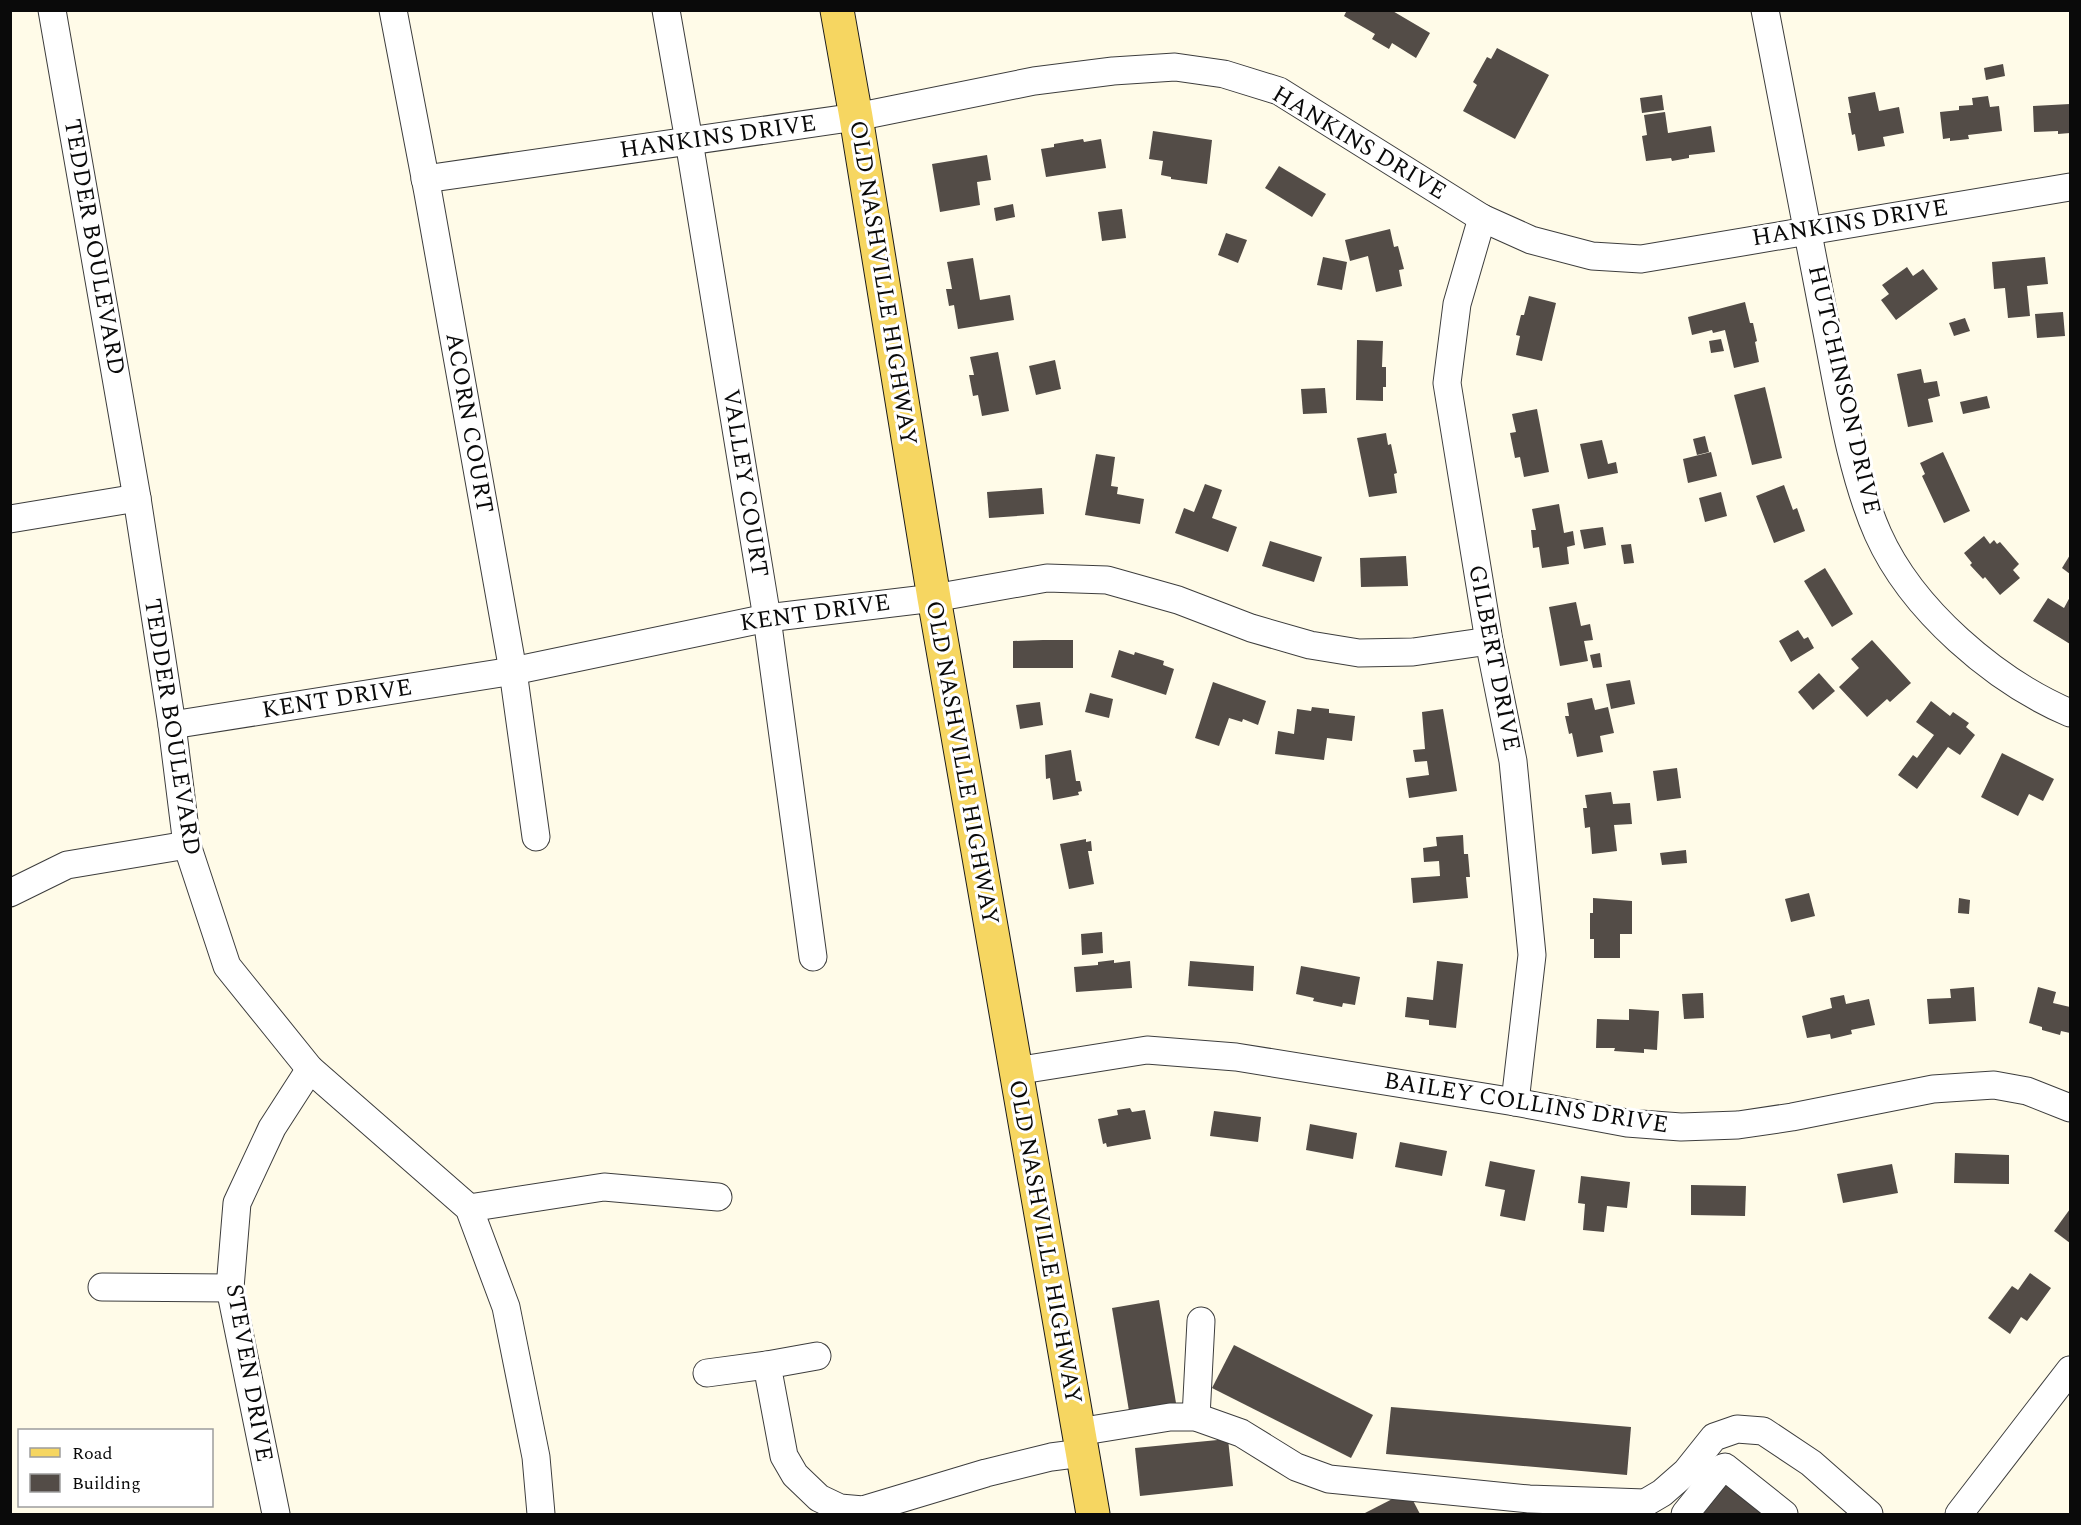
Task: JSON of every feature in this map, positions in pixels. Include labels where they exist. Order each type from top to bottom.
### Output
[{"type":"main road","name":"OLD NASHVILLE HIGHWAY","points":[[837,10],[934,597],[1093,1515]]},
{"type":"street","name":"TEDDER BOULEVARD","points":[[52,10],[137,498],[172,725],[187,845],[227,966],[310,1069],[469,1208],[506,1307],[536,1457],[541,1515]]},
{"type":"street","name":"ACORN COURT","points":[[393,10],[513,671],[536,837]]},
{"type":"street","name":"VALLEY COURT","points":[[666,10],[766,618],[813,957]]},
{"type":"street","name":"HUTCHINSON DRIVE","points":[[1765,10],[1840,399],[1863,493],[1879,535],[1902,575],[1930,611],[1965,645],[2014,683],[2070,713]]},
{"type":"street","name":"HANKINS DRIVE","points":[[425,178],[856,117],[1034,81],[1113,71],[1175,67],[1224,74],[1279,91],[1482,218],[1531,240],[1592,256],[1641,259],[2070,187]]},
{"type":"street","name":"GILBERT DRIVE","points":[[1482,218],[1457,304],[1447,383],[1489,641],[1513,761],[1532,955],[1515,1102]]},
{"type":"street","points":[[10,519],[137,498]]},
{"type":"street","name":"KENT DRIVE","points":[[172,725],[513,671],[766,618],[934,597],[1047,578],[1107,580],[1178,600],[1251,628],[1310,645],[1359,653],[1413,652],[1489,641]]},
{"type":"street","points":[[10,893],[67,865],[187,845]]},
{"type":"street","name":"BAILEY COLLINS DRIVE","points":[[1015,1071],[1147,1050],[1236,1057],[1515,1102],[1627,1124],[1681,1127],[1738,1125],[1792,1117],[1933,1089],[1994,1085],[2027,1091],[2070,1108]]},
{"type":"street","name":"STEVEN DRIVE","points":[[276,1515],[230,1288],[237,1203],[272,1128],[310,1069]]},
{"type":"street","points":[[469,1208],[604,1188],[718,1197]]},
{"type":"street","points":[[102,1287],[230,1288]]},
{"type":"street","points":[[1196,1417],[1201,1321]]},
{"type":"street","points":[[707,1373],[817,1356]]},
{"type":"street","points":[[767,1365],[784,1456],[795,1475],[811,1491],[819,1498],[840,1508],[863,1510],[986,1473],[1051,1457],[1080,1443],[1170,1417],[1196,1417],[1241,1433],[1296,1467],[1329,1479],[1458,1503],[1528,1499],[1557,1507],[1645,1503],[1662,1494],[1686,1472],[1714,1437],[1737,1429],[1763,1431],[1811,1463],[1869,1515]]},
{"type":"street","points":[[1959,1515],[2070,1370]]},
{"type":"street","points":[[1685,1515],[1725,1467],[1784,1515]]},
{"type":"building","points":[[1347,10],[1391,10],[1430,33],[1416,58],[1392,43],[1389,49],[1372,39],[1375,34],[1344,16]]},
{"type":"building","points":[[1497,48],[1549,75],[1515,139],[1463,111],[1477,85],[1473,82],[1487,57],[1491,59]]},
{"type":"building","points":[[2003,64],[2005,76],[1986,80],[1984,68]]},
{"type":"building","points":[[1875,92],[1879,111],[1899,107],[1904,133],[1883,137],[1885,146],[1858,151],[1855,134],[1852,135],[1848,97]]},
{"type":"building","points":[[1662,95],[1664,110],[1642,113],[1640,98]]},
{"type":"building","points":[[1988,96],[1990,107],[1999,106],[2002,131],[1968,135],[1969,139],[1950,141],[1950,138],[1943,139],[1940,112],[1959,110],[1959,106],[1973,105],[1972,98]]},
{"type":"building","points":[[2070,104],[2070,133],[2034,132],[2033,106]]},
{"type":"building","points":[[1665,112],[1668,133],[1711,126],[1715,152],[1689,155],[1689,158],[1672,161],[1671,158],[1646,161],[1642,136],[1647,135],[1644,115]]},
{"type":"building","points":[[1153,131],[1212,140],[1207,184],[1171,179],[1171,177],[1161,175],[1163,161],[1149,159]]},
{"type":"building","points":[[1083,139],[1084,142],[1101,139],[1106,168],[1046,177],[1041,149],[1054,147],[1054,144]]},
{"type":"building","points":[[987,155],[991,180],[977,182],[980,205],[940,212],[932,164]]},
{"type":"building","points":[[1279,166],[1326,194],[1312,217],[1265,188]]},
{"type":"building","points":[[1013,204],[1015,217],[996,221],[994,208]]},
{"type":"building","points":[[1122,209],[1126,238],[1102,241],[1098,212]]},
{"type":"building","points":[[1390,229],[1394,247],[1398,246],[1404,269],[1399,270],[1402,286],[1376,292],[1368,256],[1350,261],[1345,240]]},
{"type":"building","points":[[1226,233],[1247,240],[1238,263],[1218,255]]},
{"type":"building","points":[[1323,257],[1347,262],[1342,290],[1317,285]]},
{"type":"building","points":[[2045,257],[2048,284],[2027,286],[2030,316],[2008,318],[2005,288],[1994,289],[1992,262]]},
{"type":"building","points":[[973,258],[980,300],[1010,295],[1014,320],[958,329],[954,305],[949,306],[946,289],[952,289],[947,262]]},
{"type":"building","points":[[1907,267],[1913,276],[1923,269],[1938,289],[1896,320],[1881,300],[1889,294],[1882,285]]},
{"type":"building","points":[[1529,296],[1556,303],[1542,361],[1516,355],[1520,336],[1516,335]]},
{"type":"building","points":[[1745,302],[1750,323],[1753,323],[1759,362],[1734,368],[1725,330],[1713,333],[1712,330],[1692,335],[1688,317]]},
{"type":"building","points":[[2063,312],[2065,336],[2037,338],[2035,314]]},
{"type":"building","points":[[1965,318],[1970,331],[1954,336],[1949,323]]},
{"type":"building","points":[[1721,339],[1724,351],[1711,353],[1709,341]]},
{"type":"building","points":[[1357,340],[1383,341],[1382,367],[1386,367],[1386,387],[1383,387],[1383,401],[1356,400]]},
{"type":"building","points":[[998,352],[1009,411],[982,416],[978,395],[973,396],[969,375],[974,375],[970,357]]},
{"type":"building","points":[[1055,360],[1061,389],[1036,395],[1029,366]]},
{"type":"building","points":[[1921,369],[1924,383],[1937,381],[1940,396],[1928,399],[1933,422],[1908,427],[1897,374]]},
{"type":"building","points":[[1765,387],[1782,458],[1752,465],[1734,395]]},
{"type":"building","points":[[1325,388],[1327,413],[1303,414],[1301,389]]},
{"type":"building","points":[[1987,396],[1990,408],[1963,414],[1960,402]]},
{"type":"building","points":[[1537,409],[1549,472],[1524,477],[1520,457],[1515,458],[1510,433],[1516,432],[1512,414]]},
{"type":"building","points":[[1386,433],[1388,445],[1391,444],[1397,473],[1394,474],[1397,493],[1369,497],[1357,438]]},
{"type":"building","points":[[1705,436],[1709,452],[1697,455],[1693,439]]},
{"type":"building","points":[[1602,440],[1608,464],[1616,462],[1618,473],[1588,479],[1580,444]]},
{"type":"building","points":[[1711,452],[1717,476],[1688,483],[1683,459]]},
{"type":"building","points":[[1943,452],[1970,511],[1944,523],[1922,476],[1925,474],[1920,463]]},
{"type":"building","points":[[1096,454],[1115,457],[1111,486],[1118,487],[1117,494],[1144,499],[1140,524],[1085,515]]},
{"type":"building","points":[[1205,484],[1222,490],[1212,518],[1237,527],[1228,552],[1175,533],[1184,508],[1194,512]]},
{"type":"building","points":[[1784,485],[1793,510],[1797,508],[1805,531],[1774,543],[1756,496]]},
{"type":"building","points":[[1042,488],[1044,514],[989,518],[987,492]]},
{"type":"building","points":[[1721,492],[1727,516],[1705,522],[1699,498]]},
{"type":"building","points":[[1559,504],[1564,533],[1573,531],[1575,545],[1567,547],[1569,564],[1542,568],[1539,547],[1533,548],[1531,530],[1536,530],[1532,509]]},
{"type":"building","points":[[1603,527],[1606,545],[1584,549],[1580,530]]},
{"type":"building","points":[[1984,536],[1990,544],[1994,540],[1997,544],[2000,542],[2019,564],[2013,570],[2020,578],[2000,595],[1985,577],[1983,579],[1970,565],[1972,563],[1964,553]]},
{"type":"building","points":[[1270,541],[1322,557],[1314,582],[1262,566]]},
{"type":"building","points":[[1631,544],[1634,563],[1624,564],[1621,545]]},
{"type":"building","points":[[2070,555],[2070,574],[2062,568]]},
{"type":"building","points":[[1406,556],[1408,586],[1361,587],[1360,558]]},
{"type":"building","points":[[1825,568],[1853,614],[1832,627],[1804,581]]},
{"type":"building","points":[[2070,597],[2070,644],[2033,621],[2048,598],[2064,608]]},
{"type":"building","points":[[1576,602],[1581,626],[1590,624],[1593,640],[1584,641],[1588,661],[1560,666],[1549,607]]},
{"type":"building","points":[[1798,630],[1804,639],[1808,637],[1814,648],[1791,662],[1779,641]]},
{"type":"building","points":[[1073,640],[1073,668],[1013,668],[1013,641]]},
{"type":"building","points":[[1872,640],[1911,683],[1890,702],[1887,699],[1867,717],[1839,687],[1859,668],[1851,659]]},
{"type":"building","points":[[1119,650],[1134,655],[1135,652],[1164,661],[1163,665],[1174,669],[1166,695],[1111,677]]},
{"type":"building","points":[[1600,653],[1602,667],[1593,668],[1590,655]]},
{"type":"building","points":[[1819,673],[1835,691],[1813,710],[1798,692]]},
{"type":"building","points":[[1630,680],[1635,704],[1611,709],[1606,684]]},
{"type":"building","points":[[1213,682],[1266,701],[1258,725],[1243,719],[1242,722],[1229,718],[1219,746],[1195,738]]},
{"type":"building","points":[[1090,693],[1113,699],[1109,718],[1085,712]]},
{"type":"building","points":[[1592,698],[1595,710],[1608,707],[1614,733],[1600,736],[1603,752],[1577,757],[1572,733],[1569,734],[1565,716],[1569,716],[1567,703]]},
{"type":"building","points":[[1931,701],[1950,716],[1953,712],[1969,723],[1966,727],[1975,735],[1960,755],[1948,747],[1917,789],[1898,775],[1913,755],[1917,758],[1934,735],[1916,722]]},
{"type":"building","points":[[1040,702],[1043,725],[1020,729],[1016,705]]},
{"type":"building","points":[[1312,707],[1329,709],[1329,713],[1355,716],[1352,741],[1327,738],[1324,760],[1275,754],[1278,731],[1294,734],[1297,709],[1311,711]]},
{"type":"building","points":[[1443,709],[1457,791],[1409,798],[1406,778],[1429,775],[1427,761],[1415,762],[1413,750],[1425,749],[1422,712]]},
{"type":"building","points":[[1071,750],[1076,781],[1080,781],[1082,791],[1078,792],[1079,795],[1053,800],[1050,778],[1046,779],[1045,755]]},
{"type":"building","points":[[2002,753],[2054,779],[2043,801],[2029,794],[2018,816],[1981,797]]},
{"type":"building","points":[[1677,768],[1681,798],[1657,801],[1653,771]]},
{"type":"building","points":[[1611,792],[1613,804],[1630,803],[1632,824],[1614,825],[1617,851],[1592,854],[1590,827],[1585,828],[1583,808],[1587,808],[1585,795]]},
{"type":"building","points":[[1463,835],[1464,854],[1468,854],[1470,877],[1466,877],[1468,898],[1413,903],[1411,878],[1440,876],[1439,861],[1424,862],[1423,848],[1437,846],[1436,837]]},
{"type":"building","points":[[1086,839],[1086,842],[1091,841],[1092,851],[1088,851],[1094,884],[1069,889],[1060,844]]},
{"type":"building","points":[[1686,850],[1687,863],[1662,865],[1660,853]]},
{"type":"building","points":[[1809,893],[1815,916],[1791,922],[1785,899]]},
{"type":"building","points":[[1593,898],[1632,901],[1632,934],[1620,934],[1620,958],[1594,958],[1594,939],[1590,939],[1590,913],[1593,913]]},
{"type":"building","points":[[1959,898],[1970,900],[1969,914],[1958,913]]},
{"type":"building","points":[[1102,932],[1103,953],[1082,955],[1081,934]]},
{"type":"building","points":[[1114,960],[1114,963],[1130,961],[1132,988],[1076,992],[1074,967],[1098,965],[1098,962]]},
{"type":"building","points":[[1190,961],[1254,966],[1253,991],[1188,986]]},
{"type":"building","points":[[1437,961],[1463,964],[1456,1028],[1429,1025],[1429,1020],[1405,1017],[1407,997],[1433,1000]]},
{"type":"building","points":[[1301,966],[1360,977],[1355,1005],[1343,1003],[1342,1007],[1313,1001],[1314,998],[1296,994]]},
{"type":"building","points":[[1974,987],[1976,1021],[1929,1024],[1927,999],[1951,998],[1950,989]]},
{"type":"building","points":[[2038,987],[2056,992],[2053,1003],[2070,1007],[2070,1033],[2061,1031],[2060,1035],[2042,1030],[2042,1027],[2029,1023]]},
{"type":"building","points":[[1703,993],[1704,1018],[1684,1019],[1682,994]]},
{"type":"building","points":[[1844,995],[1846,1004],[1869,999],[1875,1025],[1851,1030],[1852,1034],[1831,1039],[1830,1034],[1807,1038],[1802,1016],[1832,1008],[1830,998]]},
{"type":"building","points":[[1629,1009],[1659,1011],[1657,1050],[1644,1049],[1644,1053],[1614,1051],[1615,1048],[1596,1048],[1597,1019],[1629,1020]]},
{"type":"building","points":[[1130,1108],[1132,1112],[1145,1110],[1151,1139],[1107,1147],[1106,1143],[1103,1144],[1098,1119],[1118,1115],[1117,1110]]},
{"type":"building","points":[[1214,1111],[1261,1117],[1258,1142],[1210,1136]]},
{"type":"building","points":[[1310,1124],[1357,1133],[1353,1159],[1306,1150]]},
{"type":"building","points":[[1400,1142],[1447,1151],[1442,1176],[1395,1167]]},
{"type":"building","points":[[1955,1153],[2009,1155],[2009,1184],[1954,1183]]},
{"type":"building","points":[[1490,1161],[1535,1170],[1525,1221],[1500,1216],[1505,1190],[1485,1186]]},
{"type":"building","points":[[1892,1164],[1898,1193],[1843,1203],[1837,1174]]},
{"type":"building","points":[[1581,1176],[1630,1182],[1627,1208],[1607,1206],[1604,1232],[1583,1230],[1585,1204],[1578,1203]]},
{"type":"building","points":[[1691,1185],[1746,1186],[1745,1216],[1691,1215]]},
{"type":"building","points":[[2070,1209],[2070,1243],[2054,1231]]},
{"type":"building","points":[[2030,1273],[2051,1288],[2027,1321],[2021,1317],[2010,1334],[1988,1318],[2012,1286],[2018,1290]]},
{"type":"building","points":[[1159,1300],[1176,1403],[1129,1411],[1112,1308]]},
{"type":"building","points":[[1234,1345],[1373,1415],[1351,1458],[1212,1388]]},
{"type":"building","points":[[1391,1407],[1631,1427],[1627,1475],[1386,1454]]},
{"type":"building","points":[[1228,1439],[1233,1486],[1140,1496],[1135,1448]]},
{"type":"building","points":[[1729,1479],[1773,1514],[1706,1514],[1703,1512]]},
{"type":"building","points":[[1408,1491],[1420,1514],[1363,1514]]}]
